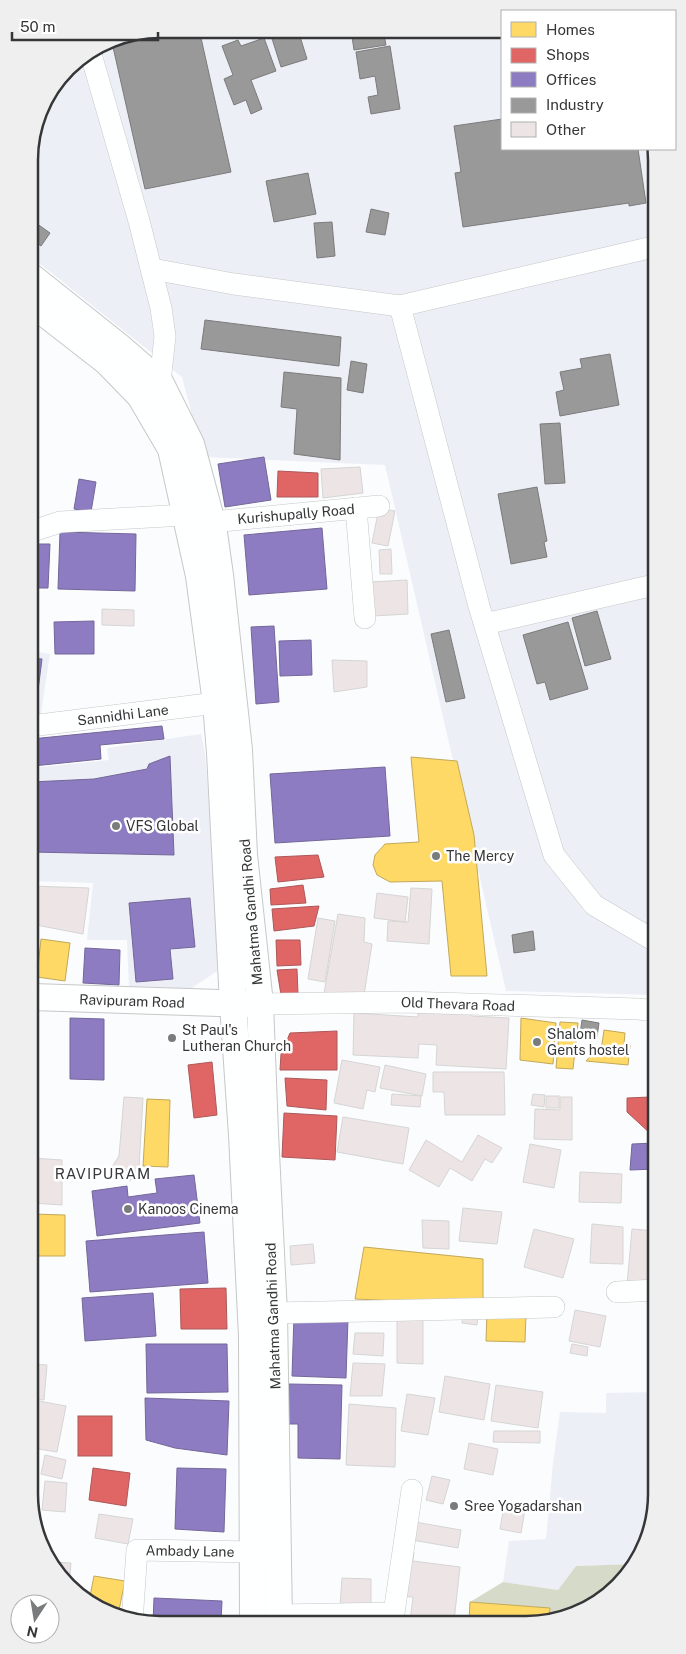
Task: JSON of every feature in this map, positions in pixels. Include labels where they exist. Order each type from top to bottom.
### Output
[{"type":"main road","name":"Mahatma Gandhi Road","points":[[38,282],[122,349],[191,444],[212,522],[220,575],[239,750],[244,855],[260,1004],[274,1313],[279,1616]]},
{"type":"main road","name":"Mahatma Gandhi Road","points":[[38,308],[106,362],[150,389],[171,449],[199,576],[216,703],[220,753],[242,1135],[252,1336],[253,1616]]},
{"type":"main road","name":"Ravipuram Road","points":[[38,997],[260,1004]]},
{"type":"street","points":[[92,58],[152,269],[165,336],[150,389]]},
{"type":"street","points":[[152,269],[234,284],[400,306],[648,248]]},
{"type":"street","points":[[400,306],[484,624],[554,855],[594,905],[648,937]]},
{"type":"street","name":"Kurishupally Road","points":[[212,522],[379,506]]},
{"type":"street","points":[[356,508],[365,618]]},
{"type":"street","points":[[38,529],[60,522],[185,515]]},
{"type":"street","points":[[484,624],[648,587]]},
{"type":"street","name":"Sannidhi Lane","points":[[38,725],[216,703]]},
{"type":"street","name":"Old Thevara Road","points":[[260,1004],[403,1002],[648,1010]]},
{"type":"street","points":[[616,1292],[648,1290]]},
{"type":"street","points":[[274,1313],[554,1307]]},
{"type":"street","points":[[317,1616],[394,1612],[412,1490]]},
{"type":"street","name":"Ambady Lane","points":[[133,1613],[137,1550],[254,1552]]},
{"type":"shaded area","points":[[152,38],[501,38],[501,150],[647,150],[648,995],[506,991],[385,465],[203,457],[182,377],[38,262],[38,152],[42,128],[50,106],[63,85],[79,68],[106,50],[128,42]]},
{"type":"shaded area","points":[[38,652],[50,654],[40,720],[38,720]]},
{"type":"shaded area","points":[[201,734],[205,753],[215,884],[217,971],[192,988],[129,988],[127,940],[87,940],[93,883],[38,881],[38,767],[109,760],[107,748]]},
{"type":"shaded area","points":[[648,1392],[648,1502],[642,1534],[632,1555],[626,1564],[576,1566],[558,1590],[503,1582],[509,1541],[546,1539],[560,1412],[606,1413],[606,1393]]},
{"type":"green space","points":[[626,1564],[607,1586],[594,1596],[573,1607],[558,1612],[550,1614],[550,1608],[470,1602],[503,1582],[558,1590],[576,1566]]},
{"type":"building: Homes","name":"The Mercy","points":[[411,757],[457,761],[474,835],[487,976],[451,976],[442,881],[390,882],[377,875],[373,865],[375,855],[385,844],[419,842]]},
{"type":"building: Homes","points":[[41,939],[70,943],[65,981],[38,977]]},
{"type":"building: Homes","name":"Shalom Gents hostel","points":[[521,1018],[556,1023],[553,1064],[520,1060]]},
{"type":"building: Homes","points":[[560,1022],[578,1023],[573,1069],[556,1068]]},
{"type":"building: Homes","points":[[604,1030],[625,1033],[624,1044],[630,1045],[628,1065],[586,1061],[602,1044]]},
{"type":"building: Homes","points":[[147,1099],[170,1100],[168,1167],[143,1166]]},
{"type":"building: Homes","points":[[38,1214],[65,1215],[65,1256],[38,1256]]},
{"type":"building: Homes","points":[[364,1247],[483,1259],[483,1299],[467,1304],[355,1299]]},
{"type":"building: Homes","points":[[487,1312],[526,1314],[525,1342],[486,1341]]},
{"type":"building: Homes","points":[[94,1576],[125,1581],[119,1610],[90,1595]]},
{"type":"building: Homes","points":[[470,1602],[550,1608],[550,1614],[542,1615],[469,1616]]},
{"type":"building: Shops","points":[[278,471],[318,473],[318,497],[277,497]]},
{"type":"building: Shops","points":[[318,855],[324,877],[278,882],[275,857]]},
{"type":"building: Shops","points":[[303,885],[306,903],[271,905],[270,889]]},
{"type":"building: Shops","points":[[319,906],[314,926],[274,931],[272,909]]},
{"type":"building: Shops","points":[[276,940],[300,940],[301,965],[277,966]]},
{"type":"building: Shops","points":[[297,969],[298,994],[281,995],[277,970]]},
{"type":"building: Shops","points":[[337,1031],[337,1070],[280,1070],[281,1054],[290,1033]]},
{"type":"building: Shops","points":[[212,1062],[217,1115],[194,1118],[188,1065]]},
{"type":"building: Shops","points":[[285,1078],[327,1080],[326,1110],[287,1106]]},
{"type":"building: Shops","points":[[648,1097],[648,1131],[627,1112],[627,1098]]},
{"type":"building: Shops","points":[[284,1113],[337,1116],[335,1160],[282,1157]]},
{"type":"building: Shops","points":[[226,1288],[227,1329],[181,1329],[180,1289]]},
{"type":"building: Shops","points":[[78,1416],[112,1416],[112,1456],[78,1456]]},
{"type":"building: Shops","points":[[93,1468],[130,1473],[126,1506],[89,1500]]},
{"type":"building: Offices","points":[[264,457],[271,500],[225,507],[218,464]]},
{"type":"building: Offices","points":[[79,479],[96,482],[91,512],[74,509]]},
{"type":"building: Offices","points":[[322,528],[327,589],[249,595],[244,535]]},
{"type":"building: Offices","points":[[60,532],[136,534],[135,591],[58,589]]},
{"type":"building: Offices","points":[[38,544],[50,544],[48,588],[38,588]]},
{"type":"building: Offices","points":[[94,621],[94,654],[55,654],[54,622]]},
{"type":"building: Offices","points":[[274,626],[279,702],[256,704],[251,627]]},
{"type":"building: Offices","points":[[311,640],[312,675],[280,676],[279,641]]},
{"type":"building: Offices","points":[[38,659],[42,659],[38,690]]},
{"type":"building: Offices","points":[[162,726],[164,739],[100,745],[101,759],[38,765],[38,738]]},
{"type":"building: Offices","points":[[170,756],[174,855],[38,852],[38,782],[94,779],[147,769],[149,764]]},
{"type":"building: Offices","points":[[385,767],[390,836],[275,843],[270,774]]},
{"type":"building: Offices","points":[[190,898],[195,947],[170,949],[173,979],[136,982],[129,903]]},
{"type":"building: Offices","points":[[85,948],[120,950],[119,985],[83,983]]},
{"type":"building: Offices","points":[[70,1018],[104,1019],[104,1080],[70,1079]]},
{"type":"building: Offices","points":[[648,1143],[648,1169],[630,1170],[632,1144]]},
{"type":"building: Offices","points":[[194,1175],[200,1223],[97,1236],[92,1191],[127,1186],[128,1197],[157,1193],[155,1179]]},
{"type":"building: Offices","points":[[204,1232],[208,1283],[90,1292],[86,1241]]},
{"type":"building: Offices","points":[[153,1293],[156,1336],[85,1341],[82,1298]]},
{"type":"building: Offices","points":[[294,1316],[348,1318],[346,1378],[292,1376]]},
{"type":"building: Offices","points":[[146,1344],[227,1344],[228,1392],[147,1393]]},
{"type":"building: Offices","points":[[289,1384],[342,1385],[340,1459],[298,1458],[298,1424],[289,1424]]},
{"type":"building: Offices","points":[[145,1398],[229,1401],[227,1455],[175,1448],[146,1440]]},
{"type":"building: Offices","points":[[177,1468],[226,1469],[224,1532],[175,1529]]},
{"type":"building: Offices","points":[[154,1598],[222,1601],[221,1616],[153,1616]]},
{"type":"building: Industry","points":[[152,38],[201,38],[231,172],[145,189],[113,47],[136,40]]},
{"type":"building: Industry","points":[[264,38],[276,71],[251,80],[262,109],[251,114],[246,100],[234,105],[224,79],[233,75],[222,46],[238,40],[241,46]]},
{"type":"building: Industry","points":[[272,38],[300,38],[307,59],[281,67]]},
{"type":"building: Industry","points":[[352,38],[385,38],[386,45],[354,50]]},
{"type":"building: Industry","points":[[390,46],[400,109],[371,114],[368,97],[378,95],[375,76],[360,79],[356,52]]},
{"type":"building: Industry","points":[[501,119],[501,150],[638,150],[646,203],[629,206],[629,203],[463,227],[455,173],[461,172],[454,126]]},
{"type":"building: Industry","points":[[308,173],[316,214],[274,222],[266,181]]},
{"type":"building: Industry","points":[[371,209],[389,213],[385,235],[366,232]]},
{"type":"building: Industry","points":[[332,222],[335,256],[317,258],[314,223]]},
{"type":"building: Industry","points":[[38,224],[50,233],[41,246],[38,244]]},
{"type":"building: Industry","points":[[205,320],[341,337],[339,366],[201,349]]},
{"type":"building: Industry","points":[[610,354],[619,405],[560,416],[556,392],[564,390],[560,372],[582,368],[580,359]]},
{"type":"building: Industry","points":[[351,361],[367,364],[363,393],[347,390]]},
{"type":"building: Industry","points":[[284,372],[341,378],[340,460],[294,454],[297,409],[281,407]]},
{"type":"building: Industry","points":[[560,423],[565,483],[545,484],[540,424]]},
{"type":"building: Industry","points":[[537,487],[547,541],[544,542],[547,557],[511,564],[498,494]]},
{"type":"building: Industry","points":[[597,611],[611,659],[585,666],[572,618]]},
{"type":"building: Industry","points":[[568,622],[588,689],[550,700],[545,682],[537,684],[523,635]]},
{"type":"building: Industry","points":[[449,630],[465,698],[446,702],[431,634]]},
{"type":"building: Industry","points":[[533,931],[535,950],[514,953],[512,935]]},
{"type":"building: Industry","points":[[582,1020],[599,1023],[597,1037],[580,1034]]},
{"type":"building: Other","points":[[360,467],[363,493],[323,498],[321,469]]},
{"type":"building: Other","points":[[379,508],[395,511],[388,546],[372,543]]},
{"type":"building: Other","points":[[391,549],[392,574],[380,574],[379,550]]},
{"type":"building: Other","points":[[407,580],[408,614],[373,616],[371,582]]},
{"type":"building: Other","points":[[102,609],[134,610],[134,626],[102,625]]},
{"type":"building: Other","points":[[332,660],[367,661],[367,687],[334,692]]},
{"type":"building: Other","points":[[38,886],[89,888],[83,934],[38,925]]},
{"type":"building: Other","points":[[411,888],[432,889],[429,944],[387,941],[388,921],[408,922]]},
{"type":"building: Other","points":[[377,893],[408,897],[405,922],[374,918]]},
{"type":"building: Other","points":[[338,914],[365,918],[364,942],[372,944],[364,995],[324,993]]},
{"type":"building: Other","points":[[318,918],[335,921],[325,982],[308,979]]},
{"type":"building: Other","points":[[418,1009],[471,1012],[471,1016],[509,1018],[506,1069],[436,1065],[437,1045],[419,1044],[418,1058],[353,1055],[354,1013],[418,1017]]},
{"type":"building: Other","points":[[342,1060],[380,1067],[375,1092],[367,1090],[363,1109],[334,1103]]},
{"type":"building: Other","points":[[385,1065],[426,1074],[422,1096],[380,1088]]},
{"type":"building: Other","points":[[433,1072],[504,1072],[505,1115],[445,1115],[444,1092],[433,1092]]},
{"type":"building: Other","points":[[392,1094],[421,1096],[420,1107],[391,1105]]},
{"type":"building: Other","points":[[533,1094],[545,1095],[544,1107],[531,1105]]},
{"type":"building: Other","points":[[546,1096],[559,1096],[559,1108],[546,1108]]},
{"type":"building: Other","points":[[124,1097],[143,1098],[139,1167],[130,1181],[109,1172],[119,1156]]},
{"type":"building: Other","points":[[560,1097],[572,1097],[572,1140],[534,1139],[535,1109],[560,1110]]},
{"type":"building: Other","points":[[343,1117],[409,1128],[403,1164],[337,1152]]},
{"type":"building: Other","points":[[478,1135],[502,1148],[492,1163],[485,1159],[472,1181],[450,1168],[439,1187],[409,1170],[426,1140],[462,1162]]},
{"type":"building: Other","points":[[530,1144],[561,1150],[554,1188],[523,1182]]},
{"type":"building: Other","points":[[38,1158],[62,1160],[62,1205],[38,1203]]},
{"type":"building: Other","points":[[580,1172],[622,1174],[621,1203],[579,1202]]},
{"type":"building: Other","points":[[463,1208],[502,1212],[497,1244],[459,1241]]},
{"type":"building: Other","points":[[422,1220],[449,1221],[449,1249],[423,1248]]},
{"type":"building: Other","points":[[592,1224],[623,1227],[623,1264],[590,1263]]},
{"type":"building: Other","points":[[534,1229],[574,1239],[563,1278],[524,1267]]},
{"type":"building: Other","points":[[632,1229],[648,1230],[648,1285],[627,1285]]},
{"type":"building: Other","points":[[313,1244],[315,1263],[291,1265],[290,1246]]},
{"type":"building: Other","points":[[575,1310],[606,1316],[600,1347],[569,1341]]},
{"type":"building: Other","points":[[463,1312],[478,1314],[477,1325],[462,1323]]},
{"type":"building: Other","points":[[397,1314],[423,1314],[423,1364],[397,1363]]},
{"type":"building: Other","points":[[355,1333],[384,1333],[383,1356],[353,1354]]},
{"type":"building: Other","points":[[572,1344],[588,1347],[587,1356],[570,1353]]},
{"type":"building: Other","points":[[353,1363],[385,1364],[382,1396],[350,1396]]},
{"type":"building: Other","points":[[38,1364],[47,1365],[44,1400],[38,1399]]},
{"type":"building: Other","points":[[445,1376],[490,1384],[484,1420],[439,1412]]},
{"type":"building: Other","points":[[496,1385],[543,1392],[538,1428],[491,1421]]},
{"type":"building: Other","points":[[407,1394],[435,1398],[428,1435],[401,1431]]},
{"type":"building: Other","points":[[38,1401],[66,1406],[57,1452],[38,1449]]},
{"type":"building: Other","points":[[349,1404],[396,1408],[395,1467],[346,1465]]},
{"type":"building: Other","points":[[494,1431],[540,1431],[540,1443],[493,1442]]},
{"type":"building: Other","points":[[469,1443],[498,1449],[493,1475],[464,1469]]},
{"type":"building: Other","points":[[45,1455],[66,1460],[62,1479],[41,1474]]},
{"type":"building: Other","points":[[432,1476],[450,1480],[443,1504],[426,1500]]},
{"type":"building: Other","points":[[45,1481],[67,1483],[65,1512],[42,1510]]},
{"type":"building: Other","points":[[504,1506],[525,1510],[521,1533],[500,1529]]},
{"type":"building: Other","points":[[99,1514],[133,1519],[128,1544],[95,1538]]},
{"type":"building: Other","points":[[415,1522],[461,1530],[458,1548],[412,1540]]},
{"type":"building: Other","points":[[405,1551],[414,1552],[413,1561],[460,1567],[455,1616],[411,1616],[413,1597],[399,1596]]},
{"type":"building: Other","points":[[58,1562],[71,1563],[70,1577]]},
{"type":"building: Other","points":[[342,1578],[371,1579],[371,1607],[340,1606]]},
{"type":"place","name":"VFS Global","points":[[116,826]]},
{"type":"place","name":"The Mercy","points":[[436,856]]},
{"type":"place","name":"St Paul's Lutheran Church","points":[[172,1038]]},
{"type":"place","name":"Shalom Gents hostel","points":[[537,1042]]},
{"type":"place","name":"Kanoos Cinema","points":[[128,1209]]},
{"type":"place","name":"Sree Yogadarshan","points":[[454,1506]]},
{"type":"district","name":"RAVIPURAM","points":[[103,1173]]}]
